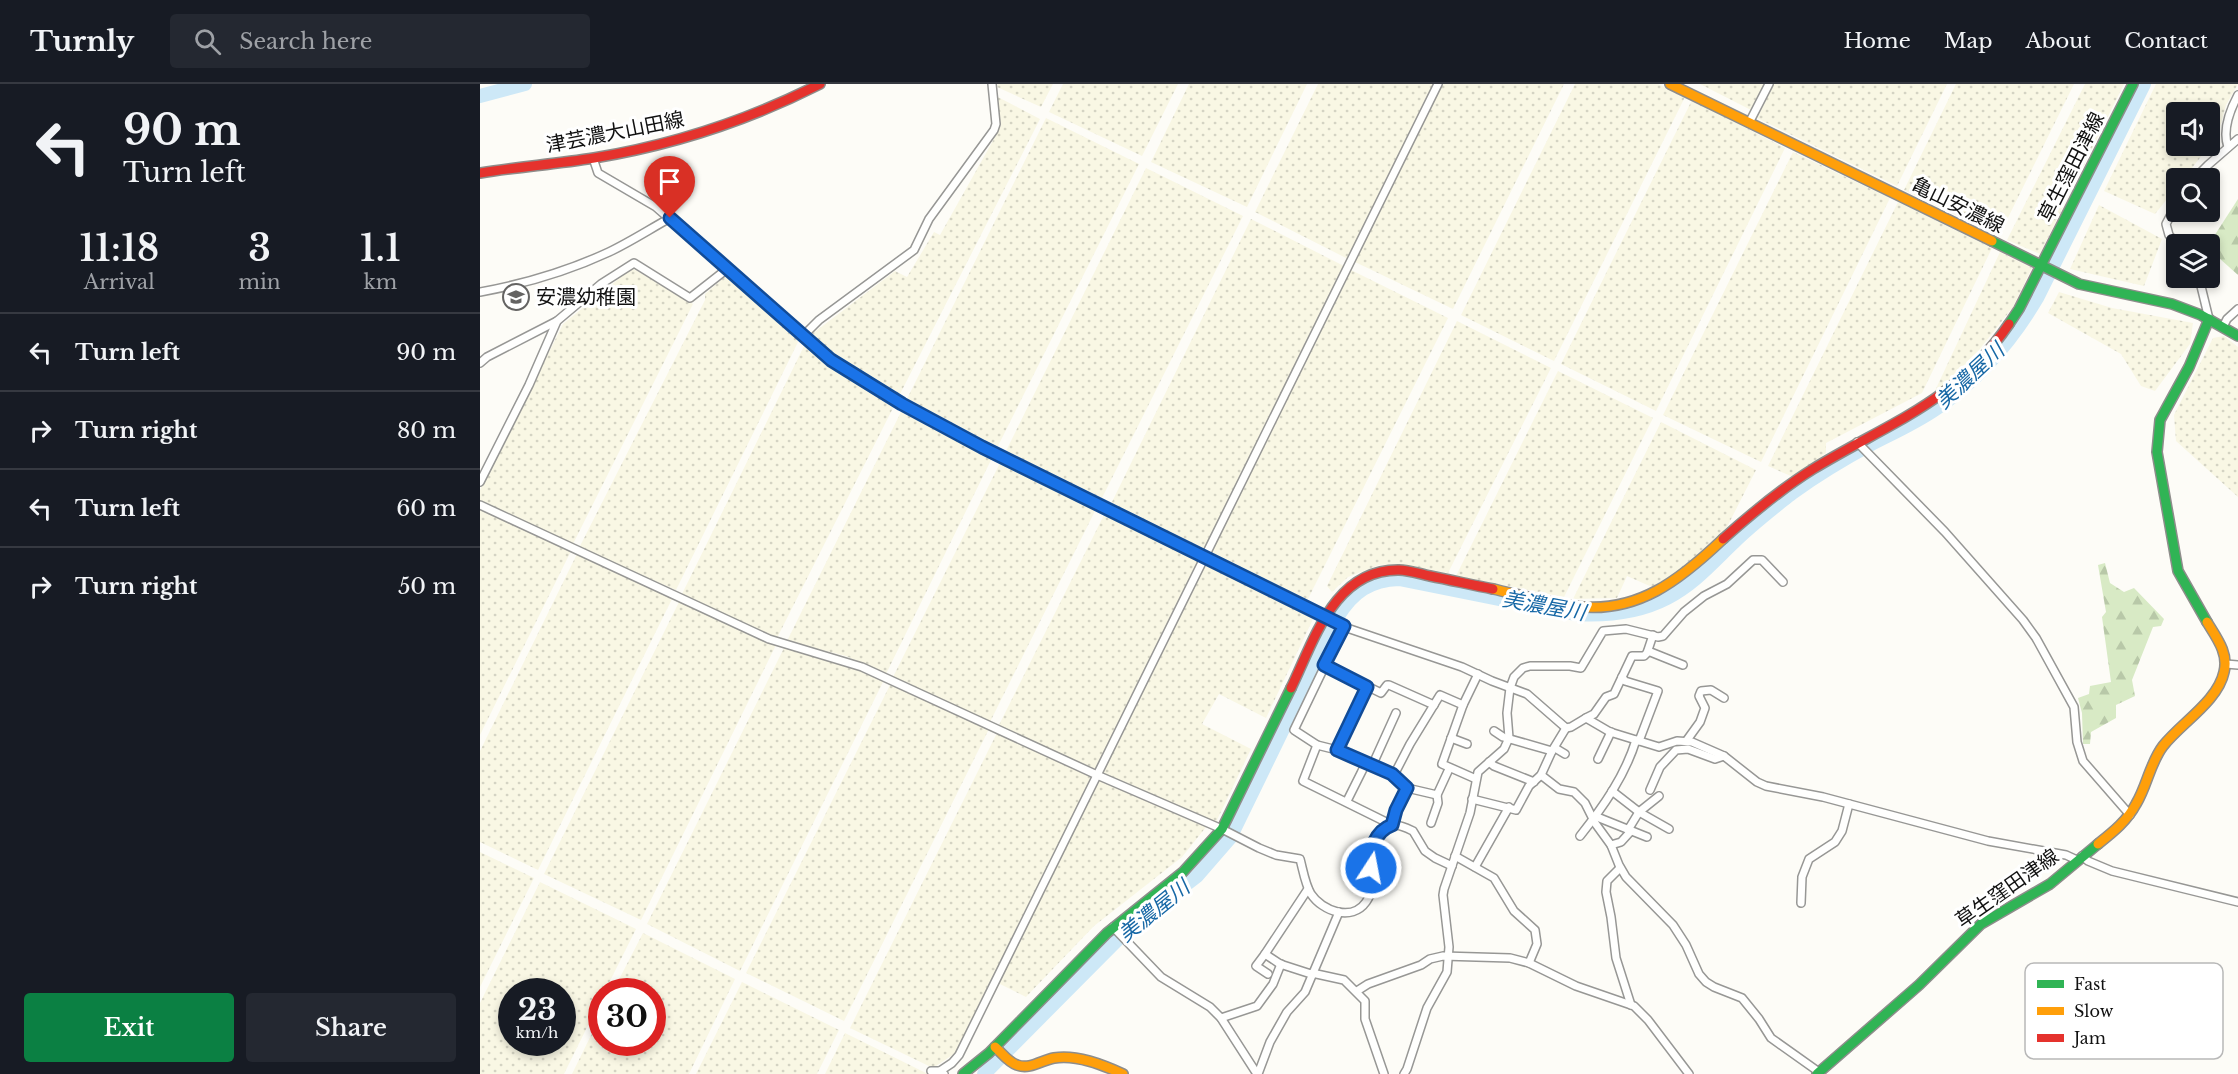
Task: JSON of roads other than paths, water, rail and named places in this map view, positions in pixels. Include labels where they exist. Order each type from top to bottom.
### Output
[{"type":"main road","name":"津芸濃大山田線","points":[[480,173],[593,158],[659,145],[742,119],[820,84]]},
{"type":"main road","name":"亀山安濃線","points":[[1670,84],[2058,274],[2090,288],[2163,301],[2209,319],[2238,336]]},
{"type":"main road","name":"草生窪田津線","points":[[963,1074],[998,1049],[1115,930],[1183,872],[1224,830],[1328,619],[1334,601],[1348,586],[1376,572],[1400,570],[1576,606],[1601,606],[1642,598],[1687,574],[1763,505],[1815,467],[1928,404],[1961,380],[1979,363],[2001,337],[2043,267],[2133,84]]},
{"type":"main road","points":[[2209,319],[2189,367],[2160,420],[2157,452],[2178,571],[2220,644],[2226,664]]},
{"type":"main road","name":"草生窪田津線","points":[[1821,1073],[1920,985],[1981,924],[2044,888],[2130,815],[2159,751],[2214,694],[2223,680],[2226,664]]},
{"type":"main road","points":[[998,1049],[1019,1066],[1064,1058],[1111,1068],[1123,1074]]},
{"type":"street","points":[[805,338],[808,331],[819,320],[914,250],[929,219],[994,130],[996,124],[992,84]]},
{"type":"street","points":[[931,1071],[942,1072],[959,1055],[1438,84]]},
{"type":"street","points":[[1749,123],[1769,84]]},
{"type":"street","points":[[2228,147],[2225,136],[2226,128],[2232,106],[2238,95]]},
{"type":"street","points":[[2206,168],[2238,139]]},
{"type":"street","points":[[593,158],[598,173],[647,201],[670,218],[842,368],[928,420],[1342,626],[1478,674],[1532,697],[1566,728],[1571,728],[1594,714],[1606,697],[1614,694],[1632,656],[1644,656],[1653,635]]},
{"type":"street","points":[[480,292],[507,287],[609,252],[670,218]]},
{"type":"street","points":[[480,363],[557,321],[601,284],[634,262],[690,298],[727,269]]},
{"type":"street","points":[[2201,288],[2209,319]]},
{"type":"street","points":[[702,298],[704,289]]},
{"type":"street","points":[[2223,327],[2227,319],[2238,309]]},
{"type":"street","points":[[480,482],[529,385],[557,321]]},
{"type":"street","points":[[1859,444],[1946,532],[2023,620],[2036,638],[2074,707],[2076,742],[2083,761],[2130,815]]},
{"type":"street","points":[[480,505],[769,639],[862,667],[1097,775],[1224,830],[1237,838],[1276,855],[1300,859],[1308,889],[1318,902],[1339,912],[1354,911],[1366,902],[1372,883],[1370,849],[1387,826],[1392,825]]},
{"type":"street","points":[[1404,1074],[1427,1008],[1447,972],[1449,956],[1443,895],[1470,813],[1478,772],[1504,749],[1509,738],[1507,713],[1510,688],[1517,673],[1527,667],[1581,668],[1603,631],[1626,629],[1663,636],[1684,612],[1704,596],[1727,584],[1758,558],[1783,582]]},
{"type":"street","points":[[1342,626],[1293,730],[1317,745],[1337,750],[1394,775],[1407,788],[1437,795]]},
{"type":"street","points":[[1647,651],[1683,665]]},
{"type":"street","points":[[2226,664],[2238,665]]},
{"type":"street","points":[[1324,665],[1381,693],[1389,685],[1434,705]]},
{"type":"street","points":[[1476,779],[1442,764],[1463,705],[1478,674]]},
{"type":"street","points":[[1580,836],[1595,818],[1629,763],[1658,691],[1624,681],[1622,677]]},
{"type":"street","points":[[1337,750],[1367,687]]},
{"type":"street","points":[[1687,741],[1700,722],[1705,708],[1699,696],[1701,691],[1711,690],[1724,698]]},
{"type":"street","points":[[1394,775],[1440,695],[1463,705]]},
{"type":"street","points":[[1347,801],[1396,713]]},
{"type":"street","points":[[1586,718],[1611,732],[1659,747],[1677,741],[1687,741],[1724,756],[1757,782],[1766,786],[1849,804],[1988,841],[2079,858],[2112,871],[2238,902]]},
{"type":"street","points":[[1472,799],[1516,810],[1529,786],[1541,775],[1566,728]]},
{"type":"street","points":[[1494,731],[1503,737],[1565,754]]},
{"type":"street","points":[[1598,759],[1611,732]]},
{"type":"street","points":[[1451,738],[1467,744]]},
{"type":"street","points":[[1317,745],[1303,781],[1392,825],[1413,831],[1425,850],[1452,866]]},
{"type":"street","points":[[1650,790],[1660,767],[1676,750],[1688,749],[1715,759],[1724,756]]},
{"type":"street","points":[[1489,762],[1534,782]]},
{"type":"street","points":[[1431,824],[1438,803],[1437,795],[1449,769]]},
{"type":"street","points":[[1541,775],[1560,789],[1569,790],[1580,797],[1611,845],[1620,868],[1632,884],[1668,919],[1686,945],[1699,974],[1706,982],[1742,998],[1772,1038],[1821,1073]]},
{"type":"street","points":[[1392,825],[1396,810],[1407,788]]},
{"type":"street","points":[[1612,791],[1639,812],[1669,830]]},
{"type":"street","points":[[1611,845],[1622,842],[1639,812],[1659,796]]},
{"type":"street","points":[[1801,903],[1802,877],[1809,859],[1835,842],[1842,831],[1849,804]]},
{"type":"street","points":[[1475,867],[1509,807]]},
{"type":"street","points":[[1595,818],[1647,837]]},
{"type":"street","points":[[1455,856],[1494,878],[1514,911],[1535,930],[1538,944],[1529,963]]},
{"type":"street","points":[[1620,868],[1607,881],[1606,892],[1616,958],[1631,1005]]},
{"type":"street","points":[[1268,974],[1256,966],[1308,889]]},
{"type":"street","points":[[1258,1074],[1270,1042],[1287,1012],[1305,992],[1339,912]]},
{"type":"street","points":[[1115,930],[1161,977],[1210,1007],[1221,1018],[1258,1074]]},
{"type":"street","points":[[1265,954],[1281,964],[1312,974],[1344,980],[1365,1000],[1365,1019],[1384,1074]]},
{"type":"street","points":[[1357,992],[1368,984],[1421,965],[1430,959],[1449,956],[1510,958],[1529,963],[1576,986],[1631,1005],[1648,1020],[1689,1074]]},
{"type":"street","points":[[1221,1018],[1257,1006],[1273,984],[1281,964]]},
{"type":"waterway","points":[[480,96],[525,84]]},
{"type":"waterway","name":"美濃屋川","points":[[984,1074],[1126,931],[1197,876],[1230,838],[1338,616],[1356,594],[1379,582],[1399,579],[1575,614],[1599,614],[1645,607],[1677,592],[1694,580],[1747,530],[1792,493],[1842,460],[1937,408],[1967,385],[1993,359],[2037,298],[2144,84]]},
{"type":"place","name":"安濃幼稚園","points":[[516,297]]}]
